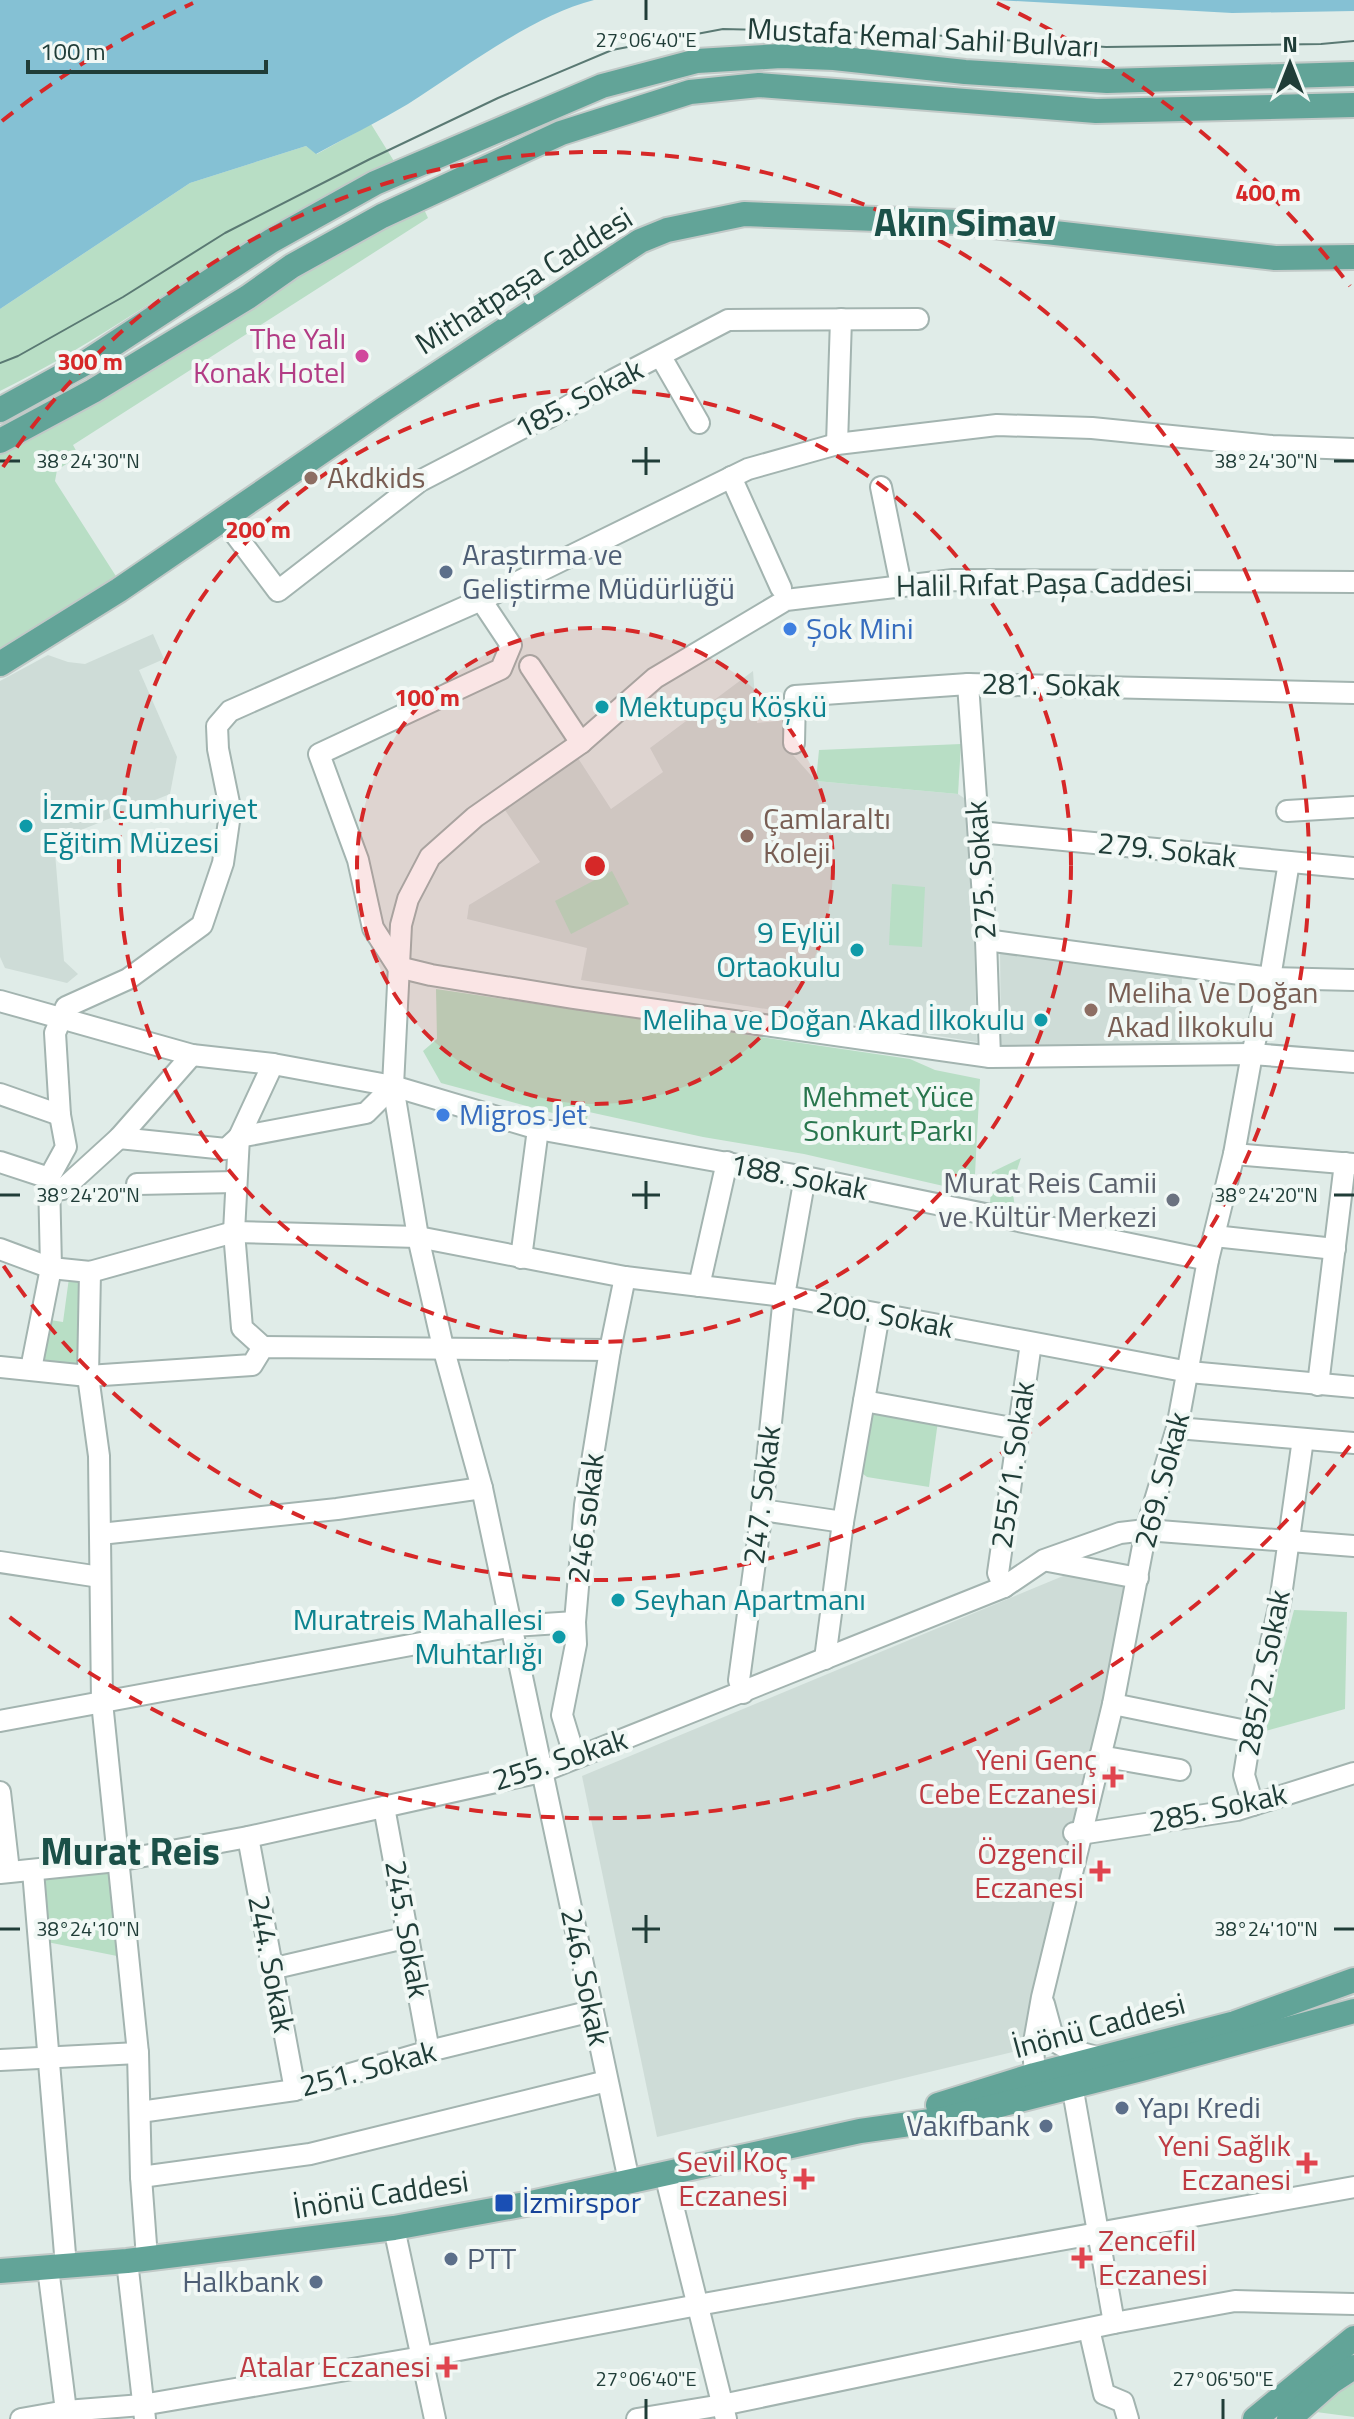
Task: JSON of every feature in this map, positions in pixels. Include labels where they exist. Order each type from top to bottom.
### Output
[{"type":"main road","name":"Mustafa Kemal Sahil Bulvarı","points":[[0,410],[82,365],[271,241],[375,183],[602,86],[697,61],[807,57],[1107,81],[1354,74]]},
{"type":"main road","name":"Mustafa Kemal Sahil Bulvarı","points":[[0,441],[93,391],[248,297],[292,266],[382,216],[561,133],[690,92],[759,85],[1096,111],[1354,105]]},
{"type":"main road","name":"Mithatpaşa Caddesi","points":[[0,664],[119,590],[640,241],[667,230],[744,214],[958,222],[1275,258],[1354,257]]},
{"type":"main road","name":"İnönü Caddesi","points":[[0,2271],[137,2259],[394,2228],[531,2203],[860,2131],[1036,2085],[1101,2058],[1235,2023],[1354,1980]]},
{"type":"main road","name":"İnönü Caddesi","points":[[1036,2085],[1072,2085],[1141,2069],[1354,2011]]},
{"type":"main road","points":[[1255,2419],[1354,2338]]},
{"type":"main road","points":[[1298,2418],[1331,2382],[1354,2367]]},
{"type":"street","points":[[837,444],[841,319]]},
{"type":"street","name":"185. Sokak","points":[[223,518],[278,591],[420,481],[530,424],[548,418],[728,320],[918,319]]},
{"type":"street","points":[[661,357],[699,423]]},
{"type":"street","points":[[31,1369],[51,1268],[49,1185],[66,1147],[60,1115],[55,1033],[63,1014],[128,979],[202,925],[223,863],[229,821],[217,726],[230,711],[481,600],[748,469],[837,444],[997,425],[1092,428],[1272,446],[1354,449]]},
{"type":"street","points":[[731,477],[781,588]]},
{"type":"street","points":[[881,487],[901,585]]},
{"type":"street","name":"Halil Rıfat Paşa Caddesi","points":[[482,1488],[443,1347],[418,1237],[393,1086],[401,925],[408,899],[430,857],[475,817],[581,743],[655,678],[786,600],[953,580],[1354,582]]},
{"type":"street","points":[[481,600],[511,645],[501,669],[319,754],[358,860],[373,928],[398,967],[573,998],[990,1057],[1252,1054],[1354,1062]]},
{"type":"street","points":[[530,666],[581,743]]},
{"type":"street","name":"281. Sokak","points":[[794,743],[795,696],[968,684],[1354,693]]},
{"type":"street","name":"275. Sokak","points":[[968,684],[986,940],[990,1057]]},
{"type":"street","points":[[1287,811],[1354,807]]},
{"type":"street","name":"279. Sokak","points":[[979,832],[1354,868]]},
{"type":"street","name":"269. Sokak","points":[[1036,2085],[1033,2048],[1042,1997],[1077,1834],[1113,1704],[1146,1530],[1177,1428],[1208,1260],[1234,1154],[1252,1054],[1270,978],[1289,862]]},
{"type":"street","points":[[986,940],[1270,978],[1354,980]]},
{"type":"street","points":[[0,990],[63,1014]]},
{"type":"street","points":[[0,1001],[63,1014]]},
{"type":"street","name":"188. Sokak","points":[[63,1014],[192,1055],[273,1064],[393,1086],[538,1129],[805,1177],[1208,1260]]},
{"type":"street","points":[[0,1162],[63,1189],[119,1138],[192,1055]]},
{"type":"street","points":[[273,1064],[239,1137],[234,1232],[242,1328],[263,1347],[610,1350]]},
{"type":"street","points":[[119,1138],[226,1149],[239,1137],[366,1113],[393,1086]]},
{"type":"street","points":[[0,1094],[60,1115]]},
{"type":"street","points":[[521,1258],[538,1129]]},
{"type":"street","points":[[1234,1154],[1350,1164],[1335,1249],[1318,1385]]},
{"type":"street","points":[[699,1286],[727,1162]]},
{"type":"street","name":"247. Sokak","points":[[743,1693],[739,1680],[762,1510],[784,1296],[805,1177]]},
{"type":"street","points":[[137,1184],[236,1182]]},
{"type":"street","name":"200. Sokak","points":[[90,1272],[234,1232],[418,1237],[625,1277],[784,1296],[1189,1372],[1354,1387]]},
{"type":"street","points":[[1214,1236],[1335,1249]]},
{"type":"street","points":[[0,1249],[51,1268],[90,1272],[88,1376],[99,1456],[102,1702],[138,2053],[141,2177],[137,2259],[144,2412]]},
{"type":"street","name":"246 sokak","points":[[575,1758],[562,1715],[576,1644],[575,1622],[585,1505],[625,1277]]},
{"type":"street","points":[[825,1659],[843,1522],[879,1314]]},
{"type":"street","name":"255/1. Sokak","points":[[1004,1587],[998,1573],[1031,1343]]},
{"type":"street","points":[[0,1369],[31,1369],[88,1376],[252,1365],[263,1347]]},
{"type":"street","points":[[864,1401],[1017,1429]]},
{"type":"street","points":[[1177,1428],[1354,1443]]},
{"type":"street","name":"285/2. Sokak","points":[[1253,1805],[1244,1775],[1280,1603],[1303,1439]]},
{"type":"street","points":[[100,1534],[337,1509],[482,1488]]},
{"type":"street","name":"246. Sokak","points":[[482,1488],[629,2181]]},
{"type":"street","points":[[762,1510],[843,1522]]},
{"type":"street","points":[[1146,1530],[1354,1546]]},
{"type":"street","name":"255. Sokak","points":[[5,1872],[117,1861],[248,1837],[541,1772],[1004,1587],[1044,1560],[1120,1533],[1146,1530]]},
{"type":"street","points":[[1044,1560],[1138,1578]]},
{"type":"street","points":[[0,1562],[100,1577]]},
{"type":"street","points":[[0,1721],[513,1626],[575,1622]]},
{"type":"street","points":[[1113,1704],[1251,1732]]},
{"type":"street","points":[[1100,1756],[1180,1770]]},
{"type":"street","name":"285. Sokak","points":[[1077,1834],[1237,1810],[1354,1773]]},
{"type":"street","points":[[0,1792],[5,1872]]},
{"type":"street","name":"245. Sokak","points":[[384,1807],[429,2051]]},
{"type":"street","name":"244. Sokak","points":[[248,1837],[295,2090]]},
{"type":"street","points":[[33,1871],[50,2058],[57,2267],[66,2411]]},
{"type":"street","points":[[271,1969],[409,1937]]},
{"type":"street","points":[[1042,1997],[1054,2041],[1070,2050],[1101,2058]]},
{"type":"street","name":"251. Sokak","points":[[140,2112],[295,2090],[429,2051],[592,2011]]},
{"type":"street","points":[[0,2060],[138,2053]]},
{"type":"street","points":[[141,2177],[310,2154],[607,2081]]},
{"type":"street","points":[[1072,2085],[1114,2323]]},
{"type":"street","points":[[665,2174],[724,2412]]},
{"type":"street","points":[[21,2419],[66,2411],[144,2412],[698,2305],[1354,2187]]},
{"type":"street","points":[[394,2228],[435,2419]]},
{"type":"street","points":[[637,2419],[724,2412],[1114,2323],[1235,2301],[1354,2304]]},
{"type":"street","points":[[1089,2329],[1104,2394],[1123,2402],[1128,2419]]},
{"type":"shaded area","points":[[153,634],[164,659],[139,670],[177,757],[170,794],[54,841],[64,961],[78,974],[67,983],[5,968],[0,957],[0,681],[48,655],[85,664]]},
{"type":"shaded area","name":"Çamlaraltı Koleji","points":[[753,671],[757,723],[787,720],[793,755],[816,781],[958,794],[970,802],[977,1042],[581,980],[587,948],[467,919],[469,905],[540,862],[501,804],[576,755],[611,809],[663,772],[650,748]]},
{"type":"shaded area","name":"Meliha Ve Doğan Akad İlkokulu","points":[[1000,949],[1182,976],[1180,1045],[1001,1046]]},
{"type":"shaded area","points":[[1092,1564],[1130,1581],[1025,2049],[657,2137],[582,1776]]},
{"type":"green space","points":[[371,124],[397,166],[259,236],[92,340],[0,391],[0,309],[190,183],[306,146],[317,154]]},
{"type":"green space","points":[[422,205],[428,218],[73,445],[79,456],[57,470],[55,481],[121,584],[0,658],[0,454]]},
{"type":"green space","points":[[961,744],[958,794],[816,781],[819,750]]},
{"type":"green space","points":[[612,871],[629,904],[571,934],[555,901]]},
{"type":"green space","points":[[892,884],[925,887],[922,947],[889,945]]},
{"type":"green space","name":"Mehmet Yüce Sonkurt Parkı","points":[[436,989],[910,1059],[935,1070],[980,1079],[974,1193],[804,1154],[703,1137],[589,1112],[586,1122],[441,1083],[423,1051],[437,1039]]},
{"type":"green space","points":[[1021,1158],[1012,1185],[1015,1209],[990,1204],[992,1172]]},
{"type":"green space","points":[[69,1278],[86,1281],[84,1371],[42,1364],[50,1320],[63,1322]]},
{"type":"green space","points":[[869,1408],[938,1421],[929,1487],[867,1477],[858,1470]]},
{"type":"green space","points":[[1294,1610],[1347,1612],[1345,1709],[1262,1732]]},
{"type":"green space","points":[[112,1871],[122,1957],[47,1942],[42,1878]]},
{"type":"green space","points":[[1354,2366],[1354,2417],[1301,2410]]},
{"type":"water","points":[[0,0],[594,0],[571,7],[523,31],[408,104],[316,154],[306,146],[190,183],[0,309]]},
{"type":"water","points":[[997,0],[1354,0],[1354,11],[1232,13]]},
{"type":"tram line","points":[[0,363],[123,297],[225,233],[498,98],[612,50],[723,29],[917,34],[1106,47],[1354,41]]},
{"type":"place","name":"The Yalı Konak Hotel","points":[[362,356]]},
{"type":"place","name":"Akdkids","points":[[311,478]]},
{"type":"place","name":"Araştırma ve Geliştirme Müdürlüğü","points":[[446,572]]},
{"type":"place","name":"Şok Mini","points":[[790,629]]},
{"type":"place","name":"Mektupçu Köşkü","points":[[602,707]]},
{"type":"place","name":"İzmir Cumhuriyet Eğitim Müzesi","points":[[26,826]]},
{"type":"place","name":"Çamlaraltı Koleji","points":[[747,836]]},
{"type":"place","name":"9 Eylül Ortaokulu","points":[[857,950]]},
{"type":"place","name":"Meliha Ve Doğan Akad İlkokulu","points":[[1091,1010]]},
{"type":"place","name":"Meliha ve Doğan Akad İlkokulu","points":[[1041,1020]]},
{"type":"place","name":"Migros Jet","points":[[443,1115]]},
{"type":"place","name":"Murat Reis Camii ve Kültür Merkezi","points":[[1173,1200]]},
{"type":"place","name":"Seyhan Apartmanı","points":[[618,1600]]},
{"type":"place","name":"Muratreis Mahallesi Muhtarlığı","points":[[559,1637]]},
{"type":"place","name":"Yeni Genç Cebe Eczanesi","points":[[1113,1777]]},
{"type":"place","name":"Özgencil Eczanesi","points":[[1100,1871]]},
{"type":"place","name":"Yapı Kredi","points":[[1122,2108]]},
{"type":"place","name":"Vakıfbank","points":[[1046,2126]]},
{"type":"place","name":"Yeni Sağlık Eczanesi","points":[[1307,2163]]},
{"type":"place","name":"Sevil Koç Eczanesi","points":[[804,2179]]},
{"type":"place","name":"İzmirspor","points":[[504,2203]]},
{"type":"place","name":"Zencefil Eczanesi","points":[[1082,2258]]},
{"type":"place","name":"PTT","points":[[451,2259]]},
{"type":"place","name":"Halkbank","points":[[316,2282]]},
{"type":"place","name":"Atalar Eczanesi","points":[[447,2367]]},
{"type":"district","name":"Akın Simav","points":[[965,223]]},
{"type":"district","name":"Murat Reis","points":[[130,1852]]}]
